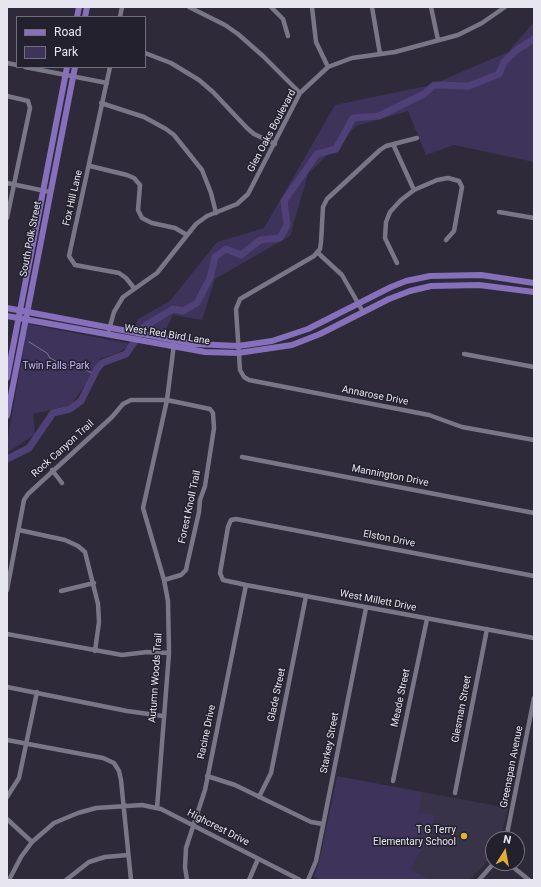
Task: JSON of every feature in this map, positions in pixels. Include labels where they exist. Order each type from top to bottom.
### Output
[{"type":"main road","name":"South Polk Street","points":[[7,378],[68,68]]},
{"type":"main road","name":"South Polk Street","points":[[7,416],[75,68]]},
{"type":"main road","name":"West Red Bird Lane","points":[[153,340],[175,340],[207,345],[238,346],[264,342],[308,329],[406,281],[430,276],[453,275],[515,279],[534,283]]},
{"type":"main road","points":[[513,288],[515,279]]},
{"type":"main road","points":[[406,281],[410,291]]},
{"type":"main road","name":"West Red Bird Lane","points":[[7,316],[127,335],[153,340],[174,347],[205,352],[238,352],[292,345],[320,334],[363,312],[410,291],[443,284],[513,288],[534,292]]},
{"type":"main road","name":"West Red Bird Lane","points":[[7,308],[109,332]]},
{"type":"street","points":[[189,7],[219,22],[238,34],[263,56],[300,94]]},
{"type":"street","points":[[271,7],[283,19],[288,36]]},
{"type":"street","points":[[312,7],[316,42],[328,67]]},
{"type":"street","points":[[372,7],[380,54]]},
{"type":"street","points":[[431,7],[438,40]]},
{"type":"street","name":"Glen Oaks Boulevard","points":[[109,332],[118,304],[126,294],[157,273],[198,222],[236,204],[248,194],[300,94],[328,67],[352,58],[395,52],[472,29],[505,7]]},
{"type":"street","points":[[146,53],[171,63],[198,80],[213,92],[254,134],[274,144]]},
{"type":"street","points":[[30,68],[107,83]]},
{"type":"street","name":"Fox Hill Lane","points":[[110,68],[101,103],[90,166],[70,251],[70,260],[78,266],[119,273],[126,278],[134,288]]},
{"type":"street","points":[[7,96],[28,101],[30,108],[7,218]]},
{"type":"street","points":[[101,103],[154,122],[174,135],[202,170],[211,193],[216,213]]},
{"type":"street","points":[[363,312],[342,275],[317,252],[321,242],[323,207],[325,202],[380,150],[393,144],[417,138]]},
{"type":"street","points":[[393,144],[414,190]]},
{"type":"street","points":[[90,166],[128,175],[134,178],[140,185],[138,210],[142,218],[152,223],[175,228],[187,235]]},
{"type":"street","points":[[397,263],[385,238],[386,222],[394,207],[414,190],[437,180],[448,178],[459,181],[462,184],[462,191],[454,231],[446,240]]},
{"type":"street","points":[[7,183],[50,192]]},
{"type":"street","points":[[499,212],[534,218]]},
{"type":"street","name":"Annarose Drive","points":[[317,252],[310,259],[240,299],[236,309],[238,352],[242,374],[249,380],[429,415],[462,427],[534,440]]},
{"type":"street","name":"Autumn Woods Trail","points":[[157,808],[169,653],[168,602],[164,580],[143,508],[167,400],[175,340]]},
{"type":"street","points":[[464,354],[534,367]]},
{"type":"street","name":"Rock Canyon Trail","points":[[7,590],[26,497],[52,470],[127,401],[167,400],[202,408]]},
{"type":"street","name":"Forest Knoll Trail","points":[[164,580],[181,575],[186,570],[199,512],[200,500],[205,486],[214,417],[210,409],[202,408]]},
{"type":"street","name":"Mannington Drive","points":[[242,457],[534,513]]},
{"type":"street","points":[[52,470],[62,483]]},
{"type":"street","name":"Elston Drive","points":[[220,576],[229,523],[233,519],[534,576]]},
{"type":"street","points":[[19,530],[65,540],[78,546],[87,556],[94,583],[99,622],[95,651]]},
{"type":"street","points":[[7,560],[12,562]]},
{"type":"street","name":"West Millett Drive","points":[[220,576],[223,580],[246,585],[534,638]]},
{"type":"street","points":[[61,591],[94,583]]},
{"type":"street","name":"Racine Drive","points":[[187,880],[185,867],[186,848],[192,824],[197,816],[207,776],[246,585]]},
{"type":"street","name":"Glade Street","points":[[259,797],[271,773],[306,596]]},
{"type":"street","name":"Starkey Street","points":[[308,880],[316,861],[366,608]]},
{"type":"street","name":"Meade Street","points":[[393,781],[426,619]]},
{"type":"street","name":"Glesman Street","points":[[455,793],[486,628]]},
{"type":"street","points":[[7,634],[122,656],[147,652],[169,653]]},
{"type":"street","points":[[7,687],[127,711],[163,716]]},
{"type":"street","points":[[7,797],[19,778],[38,692]]},
{"type":"street","name":"Greenspan Avenue","points":[[508,831],[534,698]]},
{"type":"street","points":[[7,740],[103,758],[114,763],[119,771],[131,880]]},
{"type":"street","points":[[207,776],[225,781],[304,819],[323,824]]},
{"type":"street","name":"Highcrest Drive","points":[[10,880],[21,857],[32,842],[54,823],[67,817],[96,808],[142,805],[157,808],[192,824],[300,880]]},
{"type":"street","points":[[7,819],[32,842]]},
{"type":"street","points":[[66,880],[89,862],[105,857],[128,854]]},
{"type":"street","points":[[249,880],[258,859]]},
{"type":"street","points":[[480,880],[487,871]]},
{"type":"street","points":[[518,871],[529,880]]},
{"type":"shaded area","name":"T G Terry Elementary School","points":[[422,792],[508,808],[502,831],[485,831],[485,864],[469,880],[398,880]]},
{"type":"green space","points":[[534,22],[534,162],[454,145],[426,155],[408,111],[356,126],[308,174],[290,236],[215,279],[202,320],[173,315],[164,334],[135,328],[138,319],[170,301],[217,242],[264,228],[335,105],[431,85],[508,52]]},
{"type":"green space","name":"Twin Falls Park","points":[[28,324],[131,344],[118,353],[100,359],[88,381],[71,405],[33,414],[35,434],[7,453],[7,442]]},
{"type":"green space","points":[[337,776],[422,792],[419,812],[435,815],[430,831],[411,870],[431,880],[321,880],[314,877],[320,858]]},
{"type":"waterway","points":[[7,459],[29,448],[53,413],[70,409],[81,401],[97,369],[102,363],[126,354],[145,326],[173,309],[183,311],[197,303],[210,278],[215,257],[226,249],[241,255],[260,240],[280,238],[287,225],[284,201],[317,154],[336,149],[353,118],[379,116],[424,94],[434,85],[469,86],[499,74],[504,62],[518,49],[534,39]]},
{"type":"waterway","points":[[29,342],[47,353],[50,358],[63,365],[73,365],[95,374]]},
{"type":"place","name":"T G Terry Elementary School","points":[[464,836]]}]
